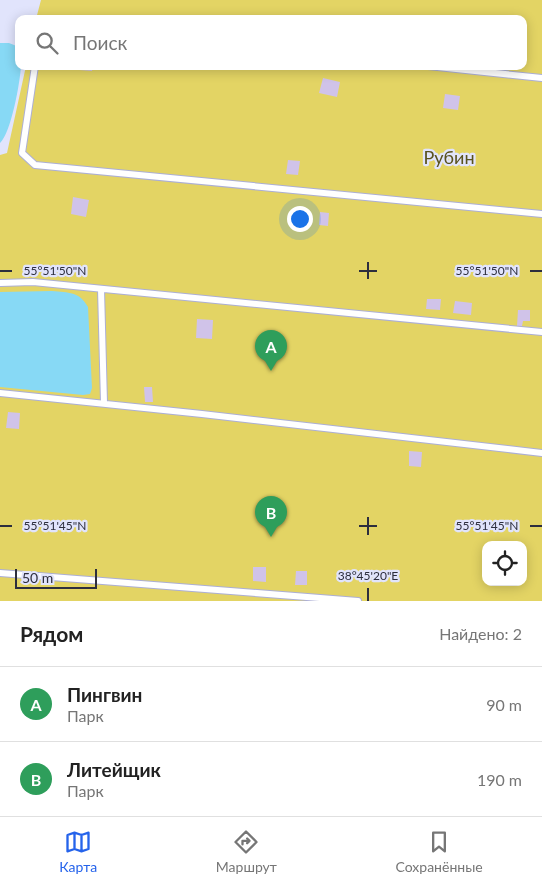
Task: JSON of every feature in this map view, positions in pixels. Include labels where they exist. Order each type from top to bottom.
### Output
[{"type":"lane","points":[[34,70],[22,153],[35,165],[542,214]]},
{"type":"lane","points":[[466,70],[542,78]]},
{"type":"lane","points":[[0,283],[34,282],[542,332]]},
{"type":"lane","points":[[101,289],[104,403]]},
{"type":"lane","points":[[0,393],[104,403],[542,453]]},
{"type":"lane","points":[[0,573],[358,601]]},
{"type":"green space","name":"Рубин","points":[[41,0],[542,0],[542,601],[0,601],[0,155],[7,153],[25,70],[527,70],[527,15],[37,15]]},
{"type":"water","points":[[0,43],[9,43],[15,45],[15,70],[21,70],[11,119],[4,138],[0,143]]},
{"type":"water","points":[[52,291],[77,295],[88,307],[92,388],[90,394],[83,395],[0,387],[0,292]]},
{"type":"building","points":[[323,78],[340,82],[337,97],[319,93]]},
{"type":"building","points":[[445,94],[460,96],[458,110],[443,108]]},
{"type":"building","points":[[288,160],[300,161],[298,175],[286,174]]},
{"type":"building","points":[[73,197],[89,200],[86,217],[71,214]]},
{"type":"building","points":[[320,212],[329,213],[328,226],[319,225]]},
{"type":"building","points":[[427,299],[441,299],[440,310],[426,309]]},
{"type":"building","points":[[455,301],[472,303],[471,315],[453,313]]},
{"type":"building","points":[[518,310],[530,310],[530,321],[523,321],[522,326],[517,326]]},
{"type":"building","points":[[197,319],[213,320],[212,339],[196,338]]},
{"type":"building","points":[[144,387],[152,387],[153,402],[145,402]]},
{"type":"building","points":[[8,412],[20,413],[19,429],[6,428]]},
{"type":"building","points":[[409,451],[422,452],[421,467],[409,466]]},
{"type":"building","points":[[253,567],[266,567],[266,582],[253,581]]},
{"type":"building","points":[[296,571],[307,571],[307,585],[295,585]]},
{"type":"place","name":"Пингвин","points":[[271,371]]},
{"type":"place","name":"Литейщик","points":[[271,537]]}]
